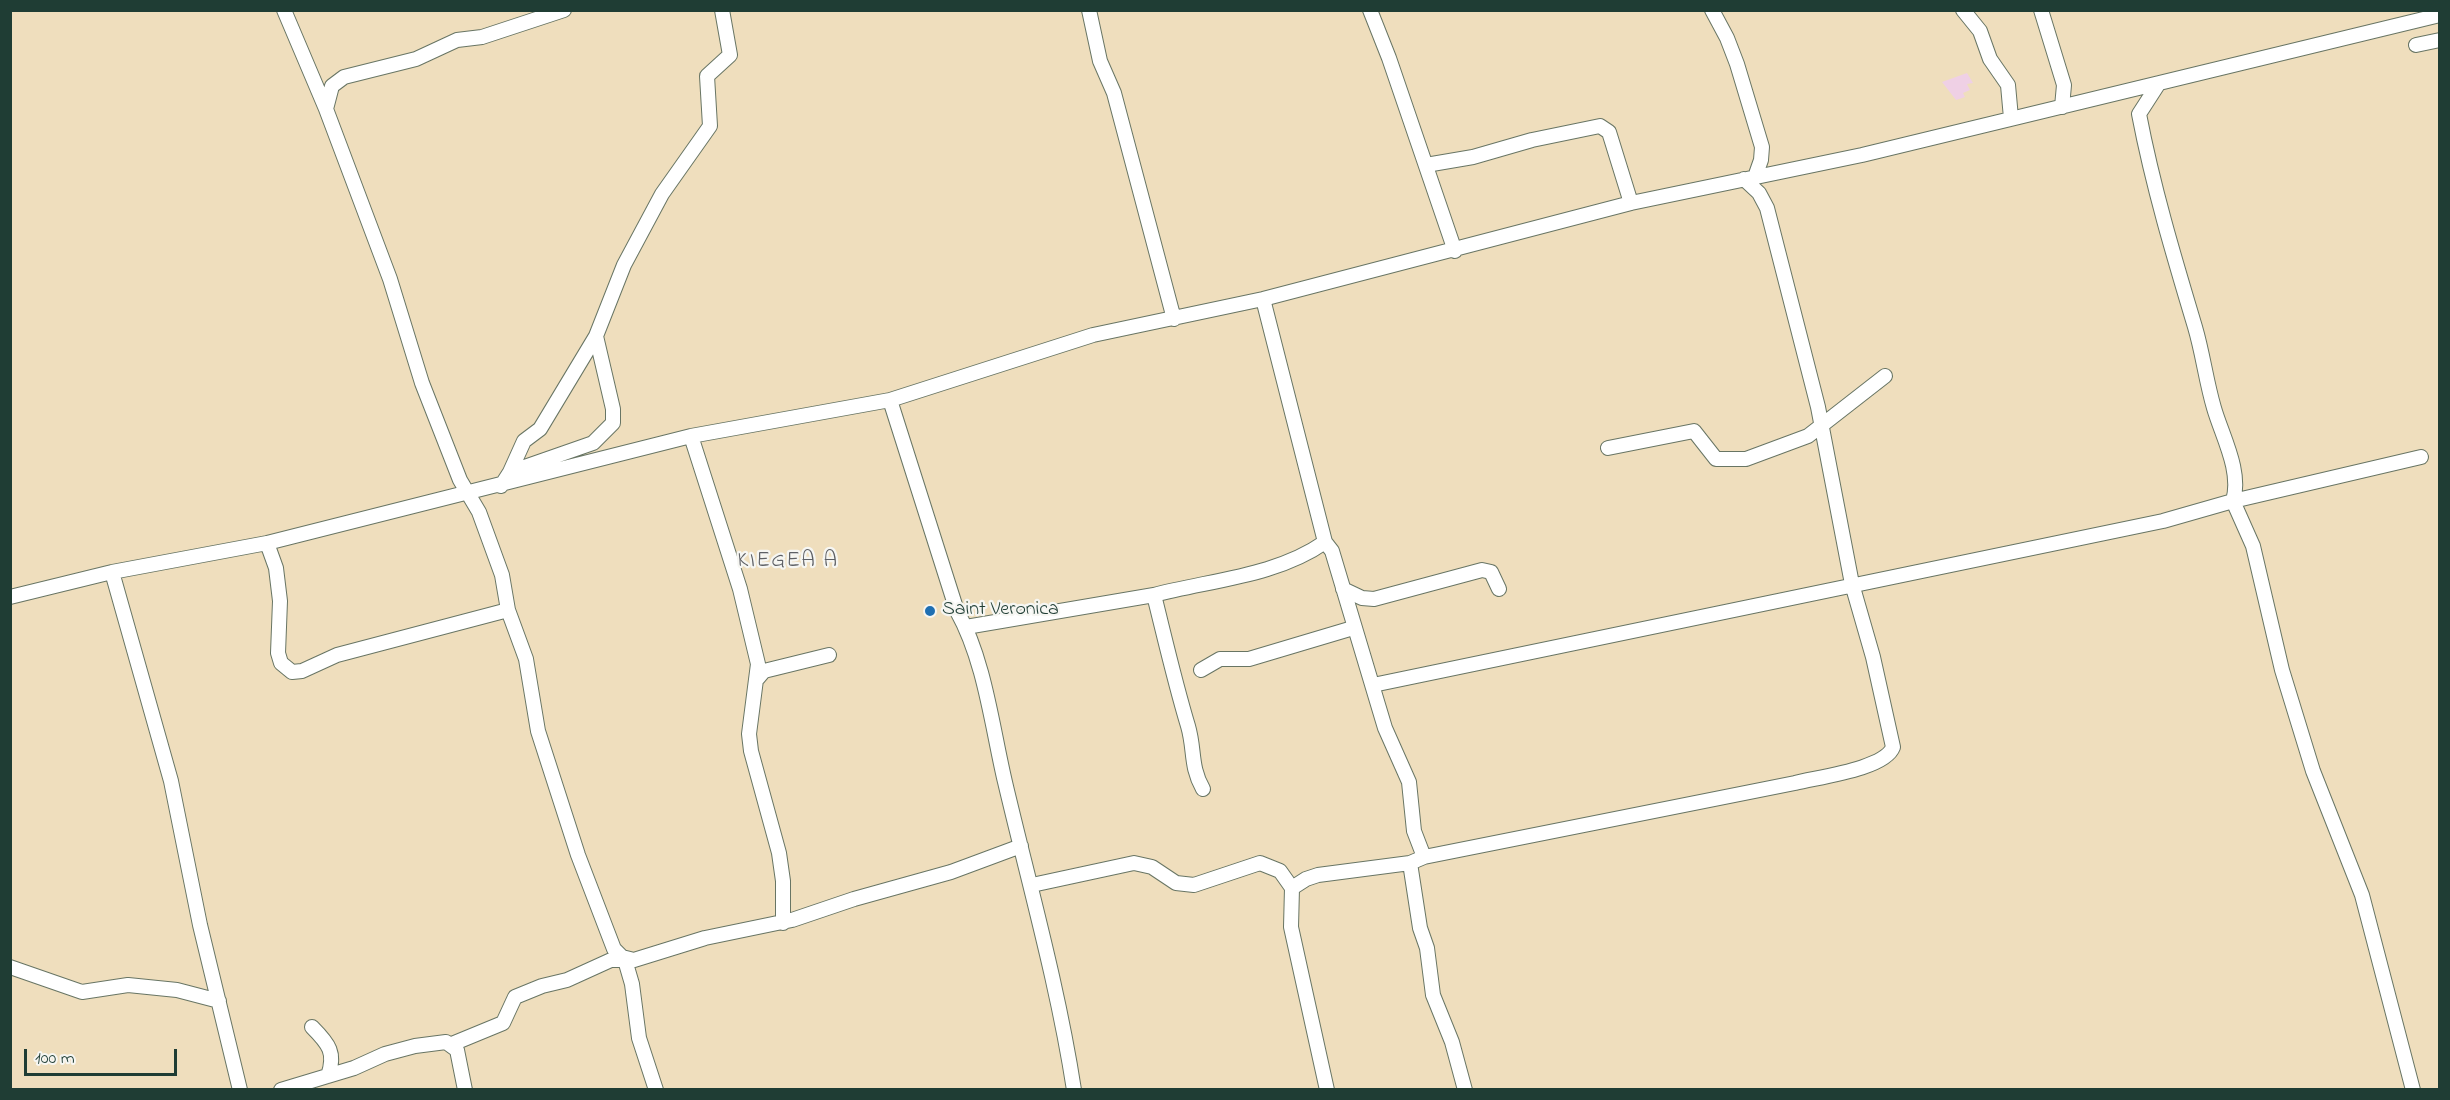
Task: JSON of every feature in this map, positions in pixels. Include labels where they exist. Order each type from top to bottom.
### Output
[{"type":"street","points":[[284,10],[326,109],[390,279],[423,383],[467,494],[479,512],[502,575],[508,610],[526,659],[538,731],[578,855],[614,949],[629,960]]},
{"type":"street","points":[[326,109],[332,86],[344,77],[416,59],[457,40],[482,37],[564,10]]},
{"type":"street","points":[[501,486],[524,441],[540,429],[596,336],[624,265],[662,194],[710,126],[707,76],[730,55],[722,10]]},
{"type":"street","points":[[1089,10],[1100,61],[1114,93],[1174,319]]},
{"type":"street","points":[[1370,10],[1387,51],[1455,251]]},
{"type":"street","points":[[1712,10],[1727,38],[1737,64],[1762,147],[1749,178]]},
{"type":"street","points":[[1963,10],[1980,31],[1990,58],[2008,85],[2011,118]]},
{"type":"street","points":[[2041,10],[2064,86],[2062,107]]},
{"type":"street","points":[[10,597],[112,572],[267,543],[501,486],[692,436],[890,400],[1093,335],[1263,299],[1455,251],[1631,203],[1862,155],[2159,84],[2416,15],[2439,15]]},
{"type":"street","points":[[2416,45],[2439,40]]},
{"type":"street","points":[[2159,84],[2139,114],[2160,205],[2200,344],[2213,407],[2233,467],[2236,491],[2233,501],[2253,546],[2282,670],[2313,771],[2362,895],[2413,1089]]},
{"type":"street","points":[[1426,165],[1473,157],[1532,140],[1600,126],[1609,132],[1631,203]]},
{"type":"street","points":[[1292,888],[1306,879],[1318,876],[1410,862],[1424,857],[1795,783],[1884,760],[1890,754],[1893,747],[1873,657],[1852,584],[1821,426],[1767,208],[1749,178]]},
{"type":"street","points":[[1263,299],[1325,542],[1332,551],[1353,628],[1385,728],[1408,782],[1414,831],[1424,857]]},
{"type":"street","points":[[510,472],[593,443],[613,423],[613,409],[596,336]]},
{"type":"street","points":[[1608,448],[1694,431],[1716,459],[1746,459],[1808,436],[1885,376]]},
{"type":"street","points":[[890,400],[957,611],[966,627],[993,720],[1032,885],[1074,1089]]},
{"type":"street","points":[[692,436],[745,607],[758,664],[749,734],[751,751],[779,854],[783,881],[783,923]]},
{"type":"street","points":[[1373,685],[2163,521],[2233,501],[2421,457]]},
{"type":"street","points":[[966,627],[1154,595],[1293,560],[1304,556],[1325,542]]},
{"type":"street","points":[[267,543],[276,568],[279,590],[278,658],[286,669],[292,672],[312,667],[337,655],[508,610]]},
{"type":"street","points":[[1343,589],[1362,598],[1374,599],[1482,570],[1491,572],[1499,589]]},
{"type":"street","points":[[112,572],[171,781],[200,925],[240,1089]]},
{"type":"street","points":[[1154,595],[1180,705],[1191,739],[1194,774],[1203,789]]},
{"type":"street","points":[[1201,670],[1220,659],[1250,659],[1353,628]]},
{"type":"street","points":[[758,678],[764,670],[829,655]]},
{"type":"street","points":[[452,1044],[503,1023],[515,997],[567,980],[610,960],[629,960],[705,938],[783,923],[854,899],[951,872],[1021,846]]},
{"type":"street","points":[[1410,862],[1420,928],[1427,948],[1433,995],[1452,1042],[1465,1089]]},
{"type":"street","points":[[1032,885],[1134,863],[1152,867],[1176,883],[1194,885],[1260,863],[1280,871],[1292,888],[1291,927],[1327,1089]]},
{"type":"street","points":[[629,960],[639,1038],[656,1089]]},
{"type":"street","points":[[10,967],[82,992],[128,985],[177,990],[219,1000]]},
{"type":"street","points":[[312,1027],[329,1049],[333,1061],[328,1076]]},
{"type":"street","points":[[281,1089],[354,1068],[385,1054],[415,1046],[446,1042],[452,1044],[457,1050],[465,1089]]},
{"type":"shaded area","points":[[1967,73],[1973,83],[1967,84],[1970,90],[1963,93],[1965,97],[1956,100],[1942,82]]},
{"type":"place","name":"Saint Veronica","points":[[930,611]]},
{"type":"district","name":"KIEGEA A","points":[[788,562]]}]
